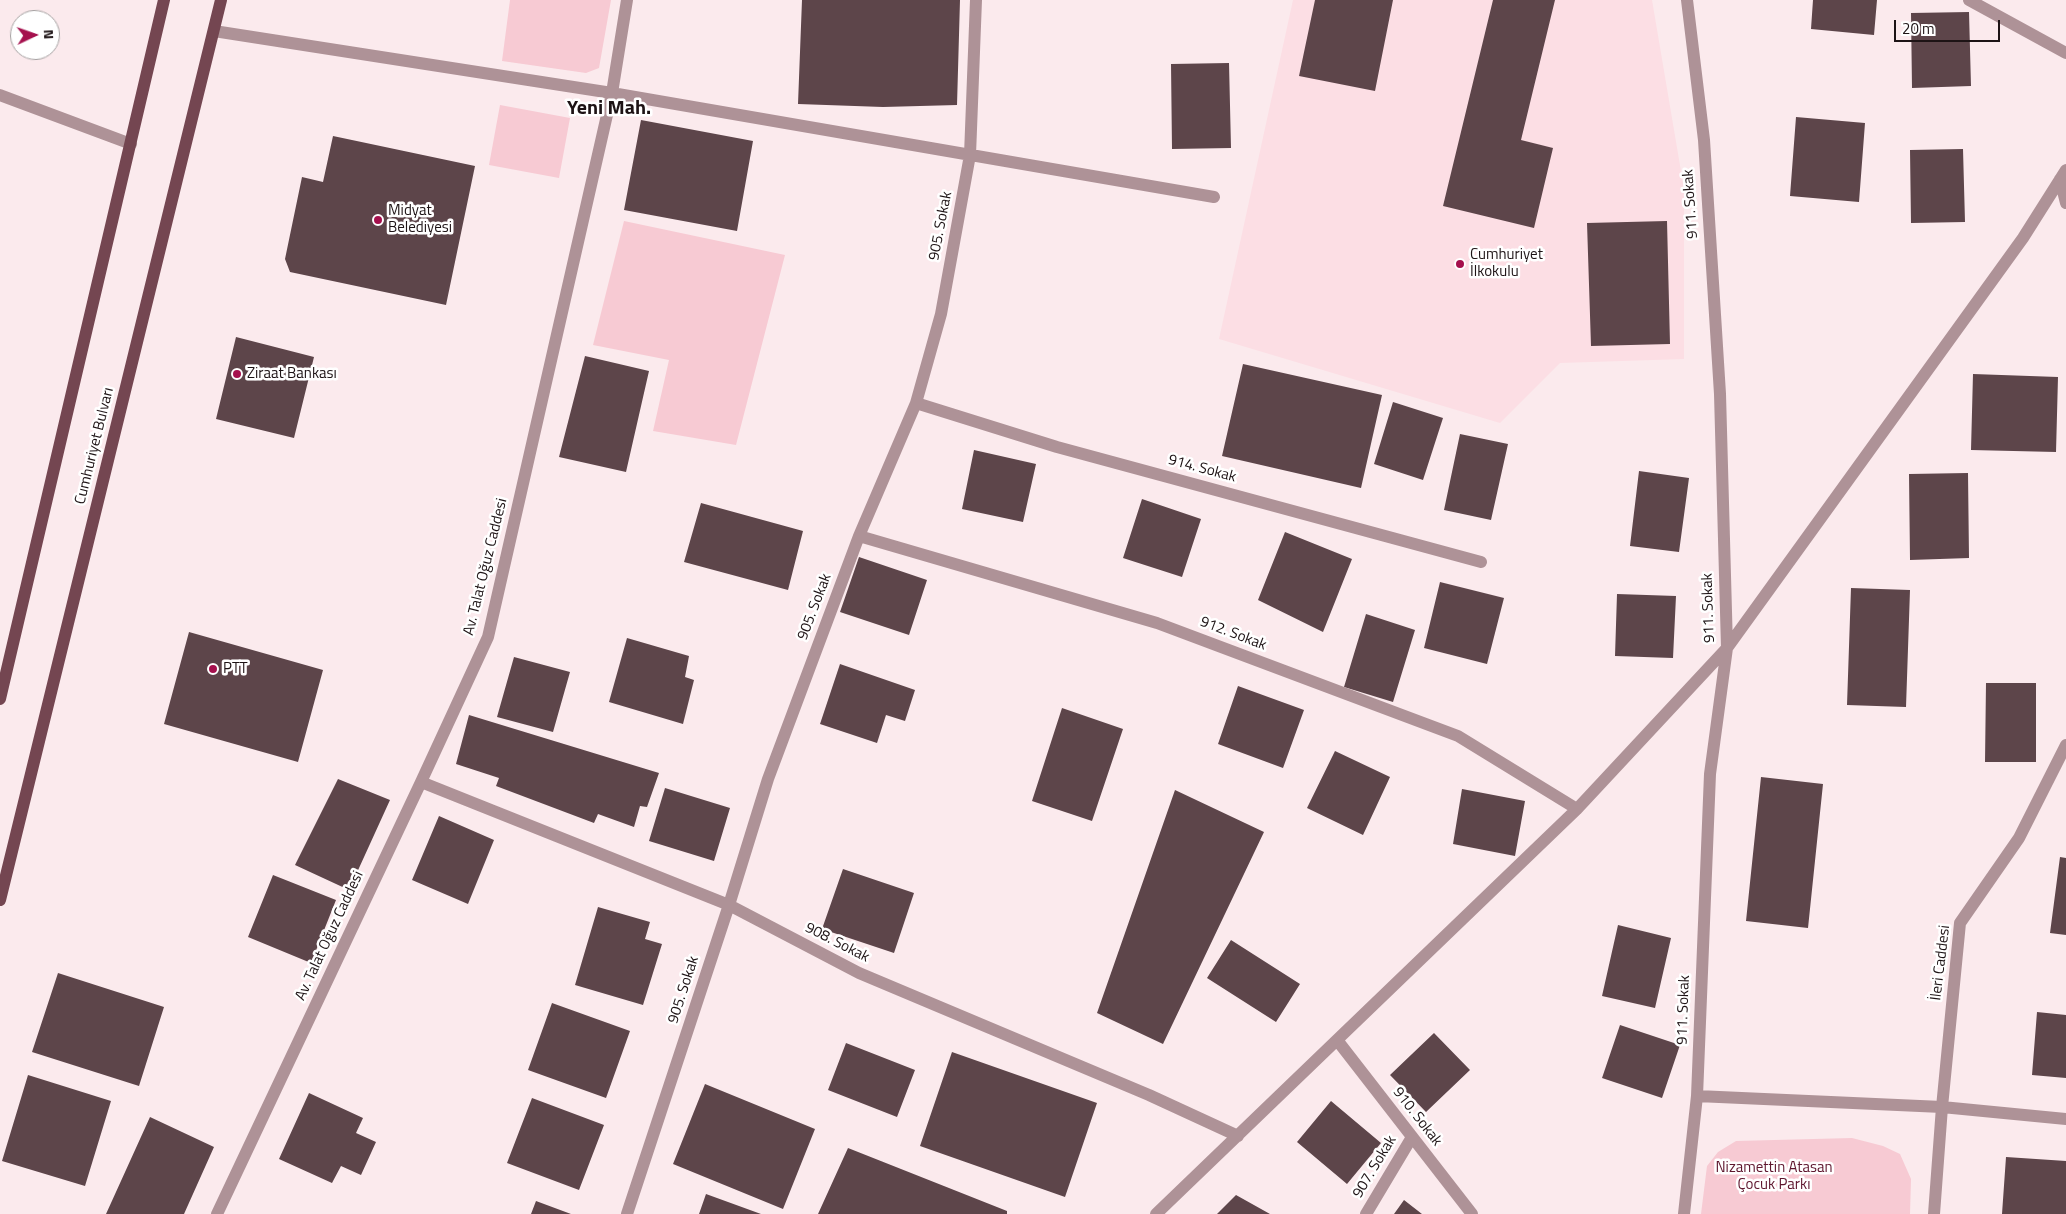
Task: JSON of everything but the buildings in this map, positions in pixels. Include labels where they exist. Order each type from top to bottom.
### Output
[{"type":"main road","points":[[0,699],[164,0]]},
{"type":"main road","name":"Cumhuriyet Bulvarı","points":[[0,900],[221,0]]},
{"type":"street","name":"Av. Talat Oğuz Caddesi","points":[[216,1214],[488,637],[612,93],[627,0]]},
{"type":"street","name":"905. Sokak","points":[[627,1214],[729,905],[768,779],[859,536],[916,403],[941,314],[970,155],[976,0]]},
{"type":"street","name":"911. Sokak","points":[[1684,1214],[1697,1096],[1710,774],[1727,648],[1720,394],[1704,140],[1687,0]]},
{"type":"street","points":[[1969,0],[2066,53]]},
{"type":"street","points":[[214,31],[612,93],[1214,197]]},
{"type":"street","points":[[0,95],[131,144]]},
{"type":"street","points":[[1156,1214],[1577,809],[1727,648],[2023,238],[2063,175]]},
{"type":"street","points":[[2063,175],[2066,203]]},
{"type":"street","name":"914. Sokak","points":[[916,403],[1057,447],[1481,562]]},
{"type":"street","name":"912. Sokak","points":[[859,536],[1157,623],[1458,736],[1577,809]]},
{"type":"street","name":"İleri Caddesi","points":[[1934,1214],[1942,1107],[1960,923],[2019,838],[2066,745]]},
{"type":"street","name":"908. Sokak","points":[[421,782],[729,905],[859,974],[1140,1091],[1238,1136]]},
{"type":"street","name":"910. Sokak","points":[[1337,1040],[1472,1214]]},
{"type":"street","points":[[1697,1096],[1942,1107],[2066,1119]]},
{"type":"street","name":"907. Sokak","points":[[1366,1214],[1412,1137]]},
{"type":"shaded area","name":"Cumhuriyet İlkokulu","points":[[1293,0],[1652,0],[1684,189],[1684,359],[1560,363],[1500,423],[1219,339]]},
{"type":"green space","points":[[510,0],[611,0],[599,68],[586,73],[502,61]]},
{"type":"green space","points":[[500,105],[570,118],[559,178],[489,165]]},
{"type":"green space","points":[[624,221],[785,255],[736,445],[653,431],[669,360],[593,345]]},
{"type":"green space","name":"Nizamettin Atasan Çocuk Parkı","points":[[1852,1138],[1883,1146],[1900,1154],[1911,1179],[1910,1214],[1701,1214],[1707,1166],[1718,1152],[1736,1141]]},
{"type":"place","name":"Midyat Belediyesi","points":[[378,220]]},
{"type":"place","name":"Cumhuriyet İlkokulu","points":[[1460,264]]},
{"type":"place","name":"Ziraat Bankası","points":[[237,374]]},
{"type":"place","name":"PTT","points":[[213,669]]},
{"type":"district","name":"Yeni Mah.","points":[[609,109]]}]
